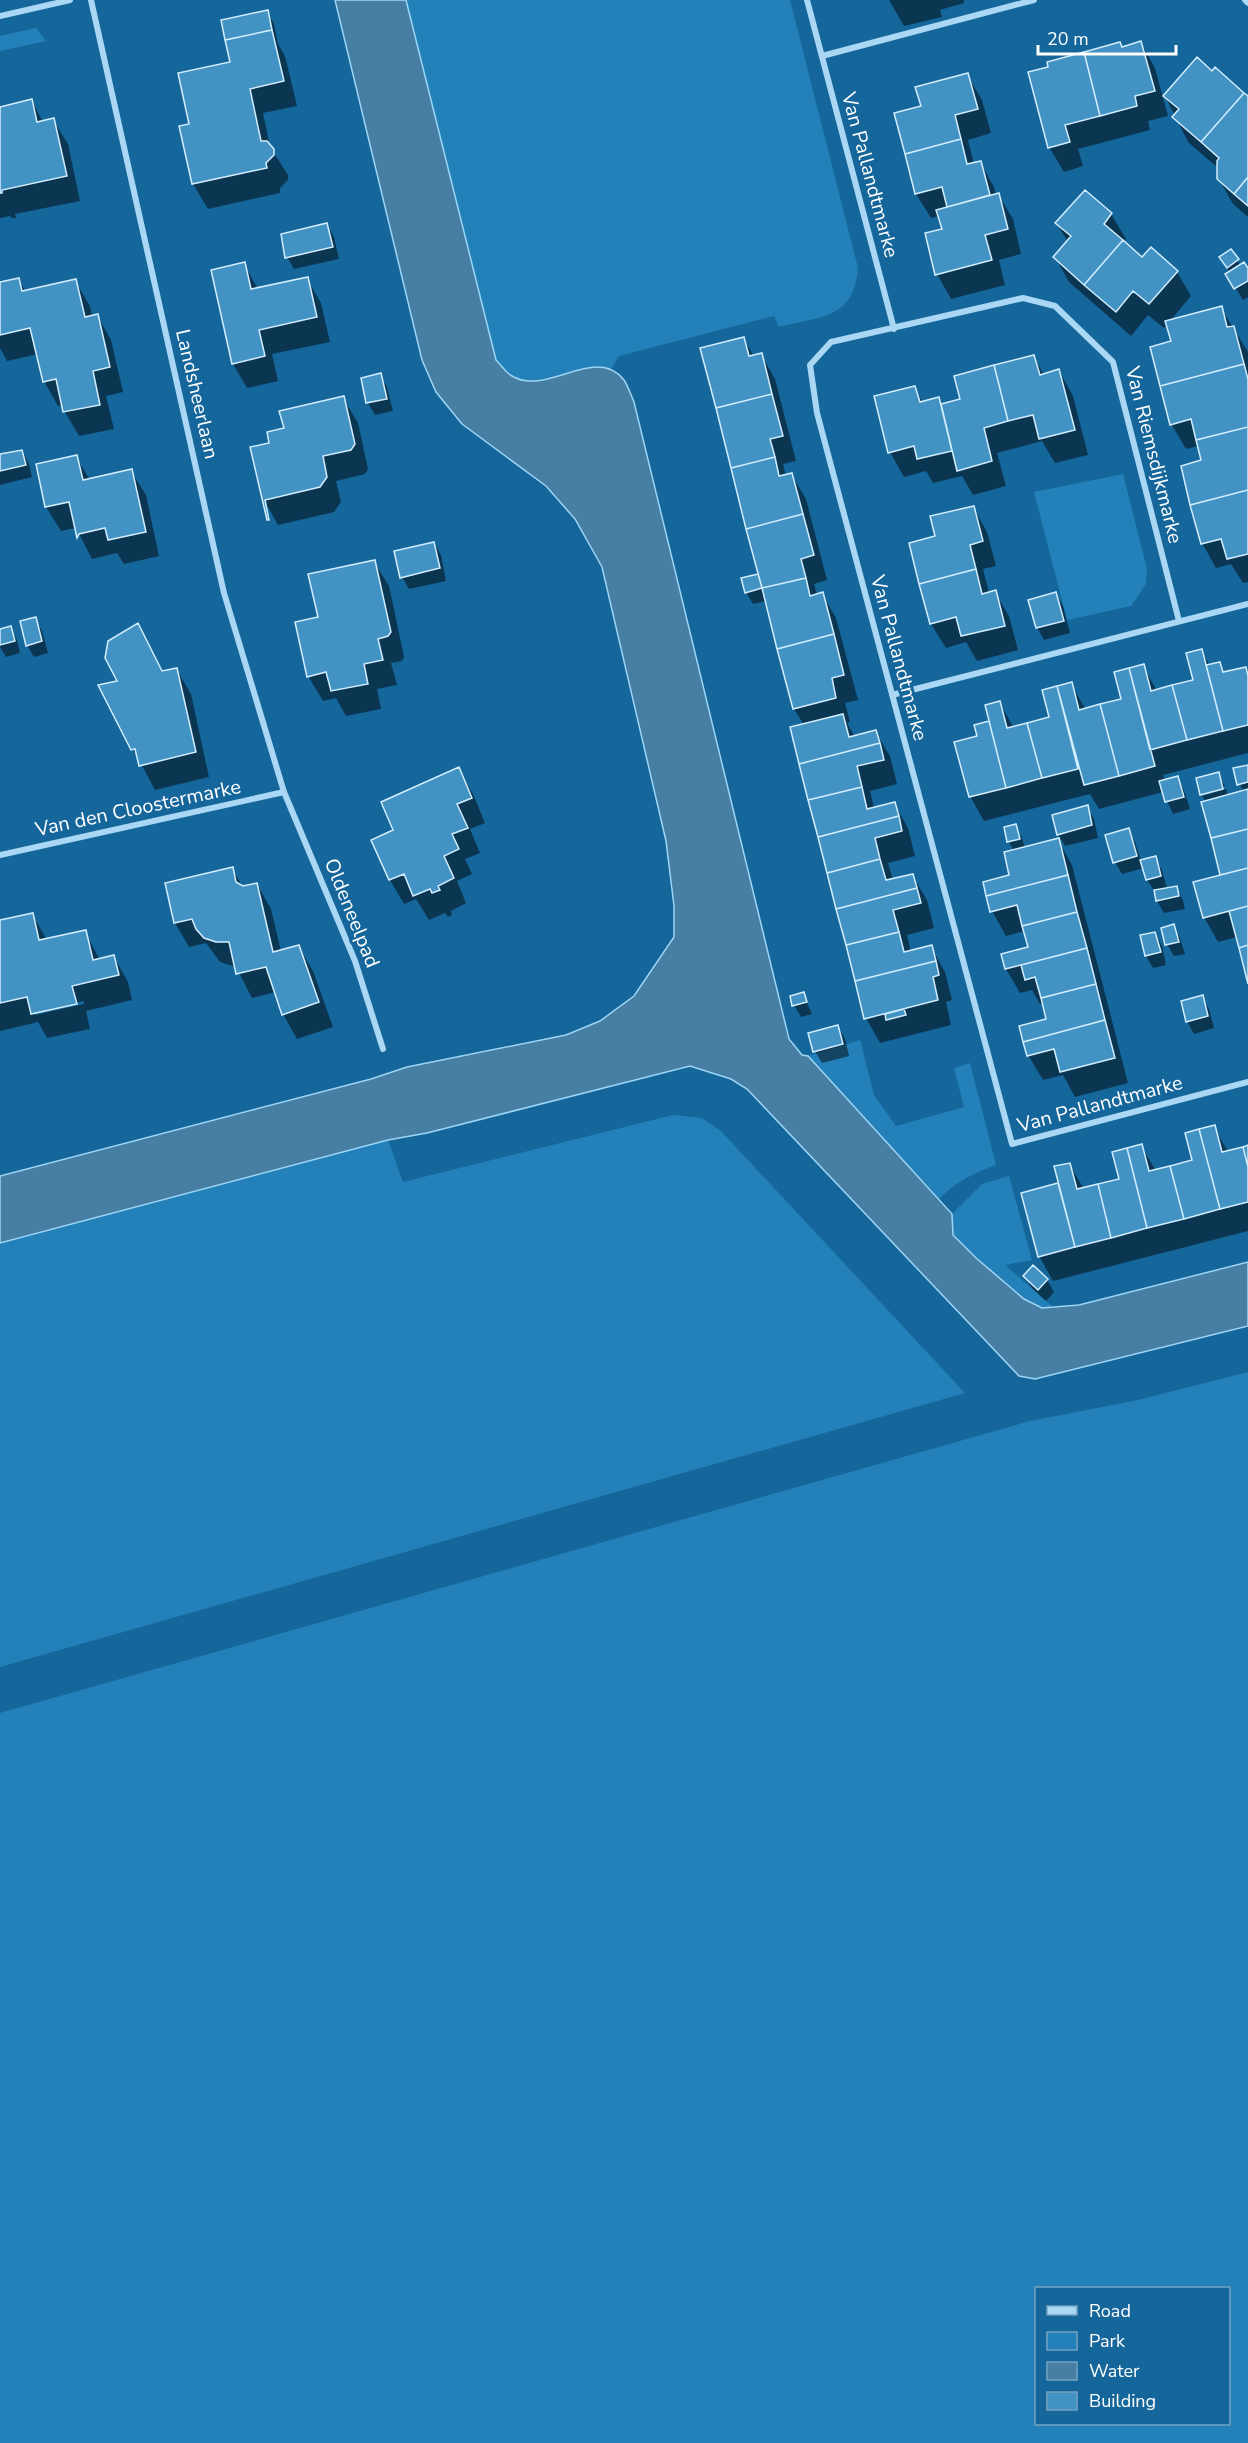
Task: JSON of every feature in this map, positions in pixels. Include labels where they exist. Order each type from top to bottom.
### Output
[{"type":"street","points":[[0,16],[70,0]]},
{"type":"street","name":"Landsheerlaan","points":[[91,0],[224,593],[284,792]]},
{"type":"street","name":"Van Pallandtmarke","points":[[807,0],[894,329],[831,342],[810,365],[817,413],[1012,1144],[1248,1082]]},
{"type":"street","points":[[822,56],[1034,0]]},
{"type":"street","name":"Van Riemsdijkmarke","points":[[894,329],[1023,298],[1055,306],[1113,362],[1179,621]]},
{"type":"street","points":[[892,695],[1248,604]]},
{"type":"street","name":"Van den Cloostermarke","points":[[0,855],[284,792]]},
{"type":"street","name":"Oldeneelpad","points":[[284,792],[356,962],[382,1049]]},
{"type":"green space","points":[[406,0],[790,0],[858,268],[850,298],[842,307],[821,317],[779,327],[774,316],[619,356],[611,370],[602,367],[528,382],[512,376],[496,360]]},
{"type":"green space","points":[[36,28],[46,41],[0,51],[0,36]]},
{"type":"green space","points":[[1123,474],[1147,569],[1146,584],[1131,606],[1067,620],[1034,492]]},
{"type":"green space","points":[[860,1040],[874,1095],[896,1126],[964,1107],[954,1068],[970,1063],[996,1165],[965,1179],[939,1199],[808,1056]]},
{"type":"green space","points":[[673,1115],[702,1118],[721,1131],[965,1393],[0,1667],[0,1243],[388,1140],[403,1182]]},
{"type":"green space","points":[[1009,1176],[1032,1260],[1005,1265],[1053,1307],[1041,1308],[1024,1299],[953,1235],[952,1214],[982,1184]]},
{"type":"green space","points":[[1248,1372],[1248,2443],[0,2443],[0,1713],[1030,1421],[1138,1400]]},
{"type":"water","points":[[335,0],[406,0],[496,360],[510,375],[526,381],[599,367],[612,370],[624,380],[628,388],[634,402],[789,1039],[802,1055],[808,1056],[952,1214],[953,1235],[1024,1299],[1042,1308],[1079,1305],[1248,1262],[1248,1326],[1035,1379],[1019,1376],[747,1089],[731,1079],[690,1066],[427,1133],[388,1140],[0,1243],[0,1176],[371,1079],[407,1067],[566,1035],[600,1021],[634,996],[674,937],[674,906],[666,841],[602,567],[575,519],[546,486],[462,424],[436,392],[422,360]]},
{"type":"building","points":[[268,10],[272,30],[225,40],[221,20]]},
{"type":"building","points":[[272,30],[284,81],[250,89],[261,141],[267,141],[274,149],[274,155],[266,163],[267,168],[192,184],[179,126],[189,124],[178,73],[230,62],[225,40]]},
{"type":"building","points":[[1141,41],[1155,91],[1135,96],[1137,106],[1100,116],[1084,52],[1120,42],[1122,47]]},
{"type":"building","points":[[1084,52],[1100,116],[1065,125],[1070,142],[1048,148],[1028,72],[1048,67],[1047,62]]},
{"type":"building","points":[[1197,57],[1212,71],[1215,67],[1244,93],[1201,142],[1172,117],[1179,109],[1163,96]]},
{"type":"building","points":[[968,73],[978,109],[955,115],[961,139],[905,154],[894,113],[921,106],[915,87]]},
{"type":"building","points":[[1244,93],[1248,96],[1248,177],[1234,194],[1217,179],[1219,158],[1201,142]]},
{"type":"building","points":[[32,99],[37,122],[54,118],[67,176],[2,190],[0,193],[0,107]]},
{"type":"building","points":[[961,139],[967,164],[981,161],[990,195],[947,207],[942,187],[915,194],[905,154]]},
{"type":"building","points":[[1248,177],[1248,206],[1234,194]]},
{"type":"building","points":[[1085,190],[1112,213],[1104,224],[1123,240],[1084,285],[1053,257],[1071,236],[1055,223]]},
{"type":"building","points":[[999,193],[1008,229],[985,235],[992,260],[935,275],[925,233],[942,229],[936,210]]},
{"type":"building","points":[[327,223],[333,247],[285,258],[281,234]]},
{"type":"building","points":[[1123,240],[1142,257],[1151,247],[1178,271],[1149,304],[1133,291],[1116,312],[1084,285]]},
{"type":"building","points":[[1231,249],[1239,259],[1227,268],[1219,257]]},
{"type":"building","points":[[245,262],[251,289],[308,277],[317,317],[259,330],[265,356],[232,364],[211,270]]},
{"type":"building","points":[[1244,262],[1248,268],[1248,281],[1234,289],[1225,274]]},
{"type":"building","points":[[19,278],[22,291],[76,279],[85,317],[98,314],[110,367],[93,371],[100,405],[63,412],[56,379],[43,382],[30,328],[0,335],[0,282]]},
{"type":"building","points":[[1222,306],[1227,327],[1234,326],[1244,364],[1160,386],[1150,347],[1171,341],[1165,321]]},
{"type":"building","points":[[744,337],[749,356],[762,353],[772,394],[716,408],[700,348]]},
{"type":"building","points":[[1034,355],[1040,375],[1059,369],[1075,430],[1039,439],[1033,415],[1008,421],[994,365]]},
{"type":"building","points":[[1244,364],[1248,379],[1248,427],[1196,440],[1191,419],[1170,425],[1160,386]]},
{"type":"building","points":[[994,365],[1008,421],[984,428],[992,461],[957,471],[941,404],[960,399],[954,376]]},
{"type":"building","points":[[381,373],[387,399],[366,403],[361,378]]},
{"type":"building","points":[[915,386],[920,402],[939,397],[952,451],[917,459],[914,446],[888,453],[874,396]]},
{"type":"building","points":[[772,394],[783,436],[770,439],[775,457],[731,468],[716,408]]},
{"type":"building","points":[[344,396],[355,444],[351,450],[323,456],[327,477],[320,487],[265,500],[269,520],[267,520],[250,447],[269,443],[267,432],[284,428],[279,411]]},
{"type":"building","points":[[1248,427],[1248,490],[1190,505],[1181,466],[1201,460],[1196,440]]},
{"type":"building","points":[[22,450],[26,465],[0,471],[0,454]]},
{"type":"building","points":[[77,455],[83,480],[132,469],[146,532],[108,540],[105,528],[79,534],[77,538],[69,502],[45,507],[36,464]]},
{"type":"building","points":[[775,457],[779,476],[792,473],[803,514],[746,529],[731,468]]},
{"type":"building","points":[[1248,490],[1248,554],[1227,559],[1221,539],[1201,544],[1190,505]]},
{"type":"building","points":[[974,506],[983,541],[970,545],[976,569],[919,584],[909,543],[935,536],[930,516]]},
{"type":"building","points":[[803,514],[814,555],[801,559],[806,578],[762,588],[746,529]]},
{"type":"building","points":[[434,542],[440,568],[400,578],[394,551]]},
{"type":"building","points":[[375,560],[391,632],[388,636],[378,639],[383,660],[364,664],[368,684],[331,691],[326,672],[307,677],[295,622],[318,617],[308,574]]},
{"type":"building","points":[[976,569],[982,594],[996,590],[1005,626],[961,636],[956,617],[930,624],[919,584]]},
{"type":"building","points":[[758,574],[762,588],[745,593],[741,578]]},
{"type":"building","points":[[806,578],[810,596],[823,592],[834,634],[777,649],[762,588]]},
{"type":"building","points":[[1056,592],[1064,621],[1036,628],[1028,600]]},
{"type":"building","points":[[36,617],[42,641],[26,646],[20,621]]},
{"type":"building","points":[[138,623],[162,671],[177,668],[196,752],[139,766],[135,749],[131,750],[98,685],[117,681],[105,658],[108,641]]},
{"type":"building","points":[[11,626],[15,641],[0,645],[0,629]]},
{"type":"building","points":[[834,634],[844,675],[832,678],[836,698],[793,709],[777,649]]},
{"type":"building","points":[[1202,649],[1223,731],[1187,740],[1172,685],[1193,680],[1186,653]]},
{"type":"building","points":[[1220,662],[1223,672],[1246,667],[1248,676],[1248,725],[1223,731],[1206,665]]},
{"type":"building","points":[[1144,664],[1151,691],[1172,685],[1187,740],[1150,750],[1129,668]]},
{"type":"building","points":[[1129,668],[1155,766],[1119,776],[1100,704],[1121,699],[1114,672]]},
{"type":"building","points":[[1072,682],[1079,710],[1100,704],[1119,776],[1084,785],[1057,686]]},
{"type":"building","points":[[1057,686],[1078,769],[1042,778],[1027,723],[1049,717],[1042,690]]},
{"type":"building","points":[[1000,701],[1007,728],[1027,723],[1042,778],[1006,788],[985,705]]},
{"type":"building","points":[[843,714],[849,737],[876,730],[880,743],[799,764],[790,727]]},
{"type":"building","points":[[989,721],[1006,788],[969,797],[954,742],[977,736],[974,725]]},
{"type":"building","points":[[880,743],[884,760],[857,766],[862,787],[808,800],[799,764]]},
{"type":"building","points":[[1248,765],[1248,782],[1237,785],[1233,768]]},
{"type":"building","points":[[459,767],[472,798],[457,804],[468,828],[452,834],[459,849],[444,856],[454,878],[438,886],[440,890],[432,893],[430,889],[413,896],[404,874],[389,880],[371,840],[393,830],[381,802]]},
{"type":"building","points":[[1219,772],[1223,789],[1200,795],[1196,778]]},
{"type":"building","points":[[1178,776],[1184,797],[1165,802],[1159,781]]},
{"type":"building","points":[[862,787],[867,809],[895,802],[899,816],[818,837],[808,800]]},
{"type":"building","points":[[1248,789],[1248,829],[1211,838],[1201,802]]},
{"type":"building","points":[[1088,805],[1092,825],[1057,835],[1052,815]]},
{"type":"building","points":[[899,816],[902,831],[875,838],[880,859],[827,873],[818,837]]},
{"type":"building","points":[[1016,824],[1020,839],[1007,842],[1004,827]]},
{"type":"building","points":[[1129,828],[1137,856],[1113,863],[1105,835]]},
{"type":"building","points":[[1248,829],[1248,868],[1220,875],[1211,838]]},
{"type":"building","points":[[1059,838],[1068,875],[986,896],[983,882],[1009,875],[1004,852]]},
{"type":"building","points":[[1156,856],[1161,876],[1146,880],[1140,860]]},
{"type":"building","points":[[880,859],[886,880],[913,874],[917,888],[836,909],[827,873]]},
{"type":"building","points":[[233,867],[236,882],[243,886],[257,883],[273,952],[299,945],[319,1002],[282,1015],[266,967],[236,974],[229,942],[216,942],[204,938],[196,929],[192,919],[174,923],[165,883]]},
{"type":"building","points":[[1248,868],[1248,906],[1203,918],[1193,882]]},
{"type":"building","points":[[1068,875],[1077,912],[1022,926],[1017,905],[990,912],[986,896]]},
{"type":"building","points":[[1177,886],[1179,896],[1156,901],[1154,890]]},
{"type":"building","points":[[917,888],[921,903],[893,910],[899,932],[846,945],[836,909]]},
{"type":"building","points":[[1248,906],[1248,945],[1239,948],[1229,911]]},
{"type":"building","points":[[1077,912],[1087,948],[1005,969],[1001,954],[1028,947],[1022,926]]},
{"type":"building","points":[[33,913],[39,940],[86,930],[93,960],[114,955],[119,975],[72,986],[77,1004],[31,1014],[27,997],[0,1003],[0,920]]},
{"type":"building","points":[[1174,924],[1179,942],[1165,945],[1161,928]]},
{"type":"building","points":[[899,932],[904,952],[932,945],[936,961],[855,981],[846,945]]},
{"type":"building","points":[[1155,932],[1161,952],[1145,956],[1140,935]]},
{"type":"building","points":[[1248,945],[1248,984],[1239,948]]},
{"type":"building","points":[[1087,948],[1096,984],[1041,998],[1035,977],[1025,980],[1021,965]]},
{"type":"building","points":[[936,961],[939,975],[933,977],[938,1000],[864,1019],[855,981]]},
{"type":"building","points":[[1096,984],[1105,1020],[1023,1042],[1019,1026],[1046,1019],[1041,998]]},
{"type":"building","points":[[804,992],[807,1002],[792,1006],[790,996]]},
{"type":"building","points":[[1203,995],[1208,1016],[1186,1022],[1181,1001]]},
{"type":"building","points":[[904,1009],[906,1015],[886,1020],[885,1014]]},
{"type":"building","points":[[1105,1020],[1115,1058],[1060,1072],[1054,1049],[1027,1056],[1023,1042]]},
{"type":"building","points":[[838,1025],[843,1044],[813,1052],[808,1033]]},
{"type":"building","points":[[1215,1125],[1222,1152],[1243,1147],[1248,1167],[1248,1202],[1220,1209],[1199,1129]]},
{"type":"building","points":[[1199,1129],[1220,1209],[1184,1219],[1170,1166],[1192,1160],[1185,1133]]},
{"type":"building","points":[[1142,1144],[1149,1171],[1170,1166],[1184,1219],[1147,1228],[1127,1148]]},
{"type":"building","points":[[1248,1145],[1248,1167],[1243,1147]]},
{"type":"building","points":[[1127,1148],[1147,1228],[1111,1238],[1098,1184],[1119,1179],[1112,1152]]},
{"type":"building","points":[[1070,1163],[1077,1189],[1098,1184],[1111,1238],[1075,1247],[1054,1166]]},
{"type":"building","points":[[1058,1183],[1075,1247],[1038,1257],[1021,1193]]},
{"type":"building","points":[[1033,1265],[1048,1279],[1038,1290],[1023,1276]]}]
